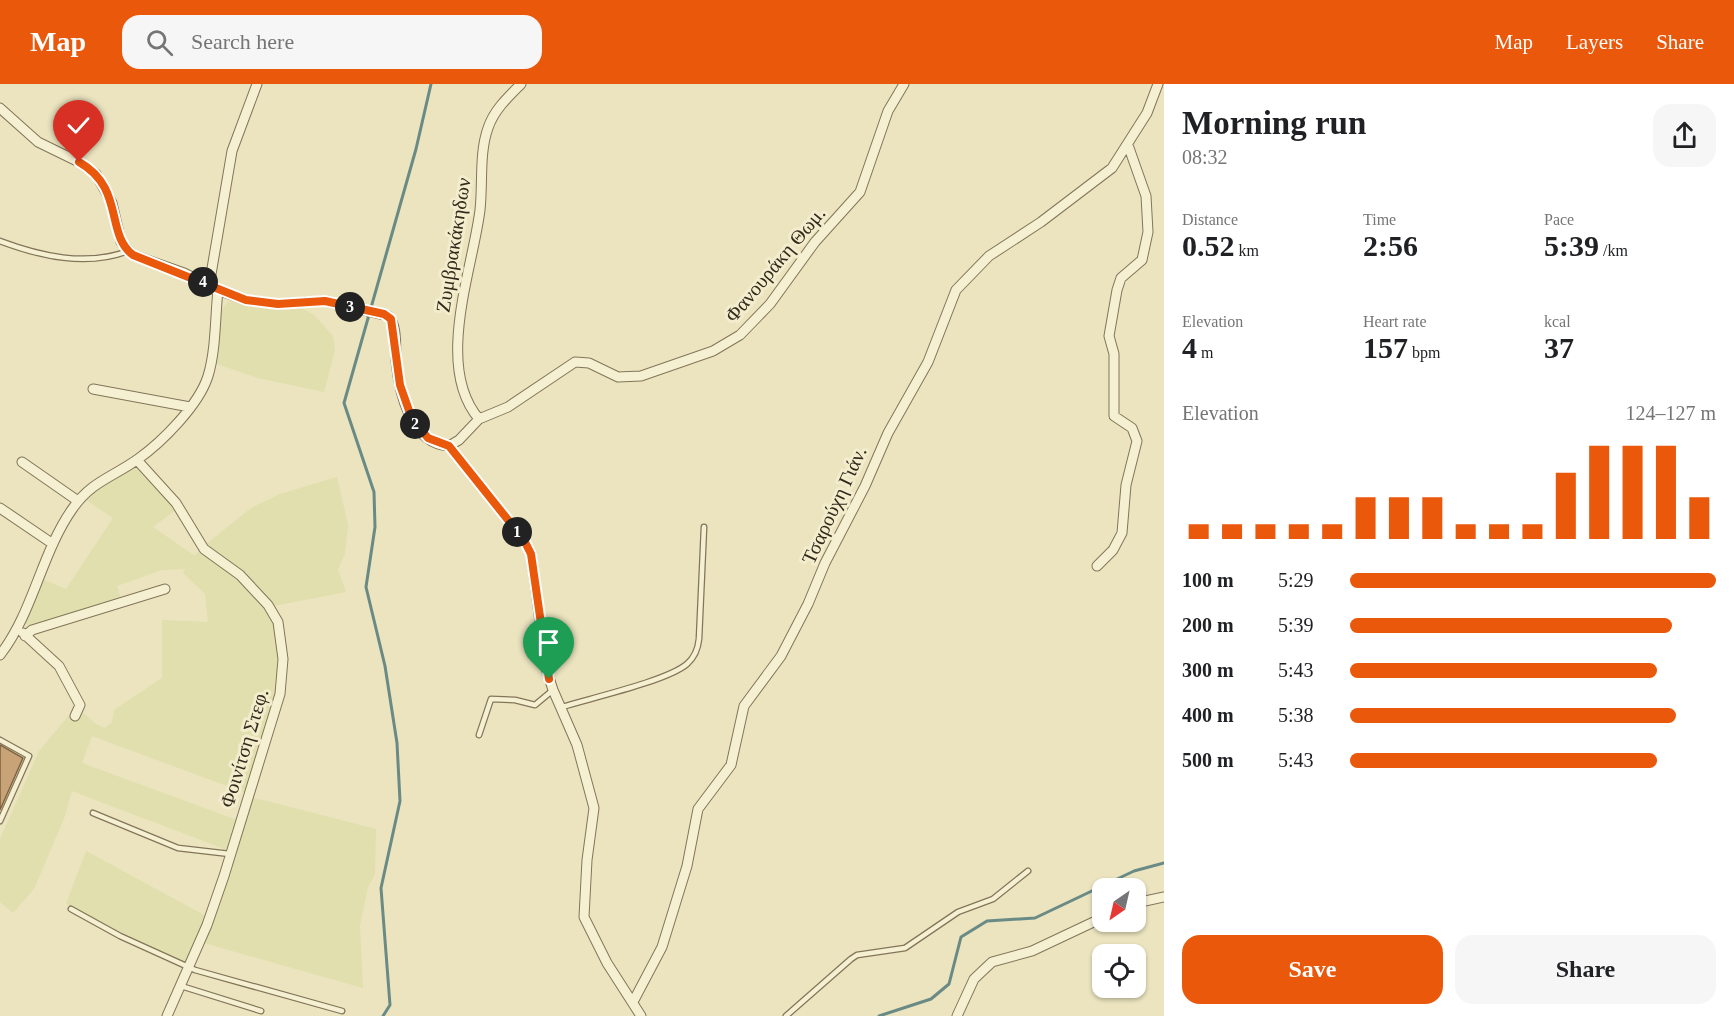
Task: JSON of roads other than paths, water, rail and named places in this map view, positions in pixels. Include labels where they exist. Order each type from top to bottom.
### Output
[{"type":"street","points":[[0,655],[22,632],[53,544],[78,501],[100,480],[137,460],[190,407],[203,387],[209,372],[214,288],[232,151],[257,84]]},
{"type":"street","name":"Ζυμβρακάκηδων","points":[[479,419],[467,399],[461,372],[459,338],[461,297],[478,223],[486,135],[495,114],[521,84]]},
{"type":"street","name":"Φανουράκη Θωμ.","points":[[449,446],[459,440],[479,419],[508,407],[575,362],[589,363],[618,376],[641,376],[713,351],[740,335],[770,304],[815,242],[860,192],[890,105],[904,84]]},
{"type":"street","name":"Τσαρούχη Γιάν.","points":[[633,1002],[663,947],[687,866],[698,809],[731,765],[744,706],[781,656],[808,604],[825,563],[888,433],[928,362],[956,290],[988,256],[1103,177],[1128,145],[1147,113],[1158,84]]},
{"type":"street","points":[[0,108],[38,142],[79,162],[96,174],[109,195],[120,238],[128,251],[138,258],[184,273],[214,288],[268,303],[321,301],[384,314],[391,319],[394,326],[397,371],[410,416],[428,438],[449,446],[524,540],[531,554],[544,656],[553,690],[577,745],[594,808],[586,866],[584,917],[610,968],[641,1016]]},
{"type":"street","points":[[1097,566],[1113,550],[1122,533],[1126,485],[1137,441],[1132,428],[1114,416],[1114,354],[1109,336],[1121,278],[1142,260],[1148,232],[1146,196],[1128,145]]},
{"type":"street","points":[[93,389],[190,407]]},
{"type":"street","name":"Φοινίτση Στεφ.","points":[[137,460],[176,503],[204,549],[232,568],[264,599],[276,618],[281,633],[283,666],[280,694],[231,854],[212,911],[167,1016]]},
{"type":"street","points":[[22,462],[78,501]]},
{"type":"street","points":[[0,508],[53,544]]},
{"type":"street","points":[[22,632],[165,589]]},
{"type":"street","points":[[22,632],[60,668],[68,687],[80,705],[75,716]]},
{"type":"street","points":[[1146,901],[1164,897]]},
{"type":"street","points":[[957,1016],[974,979],[992,962],[1032,951],[1092,923]]},
{"type":"lane","points":[[0,241],[36,253],[76,259],[128,251]]},
{"type":"lane","points":[[562,707],[659,678],[680,669],[691,660],[698,646],[704,527]]},
{"type":"lane","points":[[479,735],[491,699],[515,700],[535,705],[553,690]]},
{"type":"lane","points":[[0,740],[29,757],[0,821]]},
{"type":"lane","points":[[93,813],[178,848],[231,854]]},
{"type":"lane","points":[[786,1016],[857,955],[905,948],[958,912],[993,899],[1028,871]]},
{"type":"lane","points":[[71,909],[120,936],[188,966],[342,1011]]},
{"type":"lane","points":[[181,986],[261,1011]]},
{"type":"waterway","points":[[383,1016],[390,1005],[381,888],[400,801],[397,743],[385,666],[366,587],[375,527],[374,492],[344,403],[416,149],[431,84]]},
{"type":"waterway","points":[[879,1016],[931,999],[949,984],[961,937],[987,921],[1035,918],[1134,871],[1164,863]]}]
